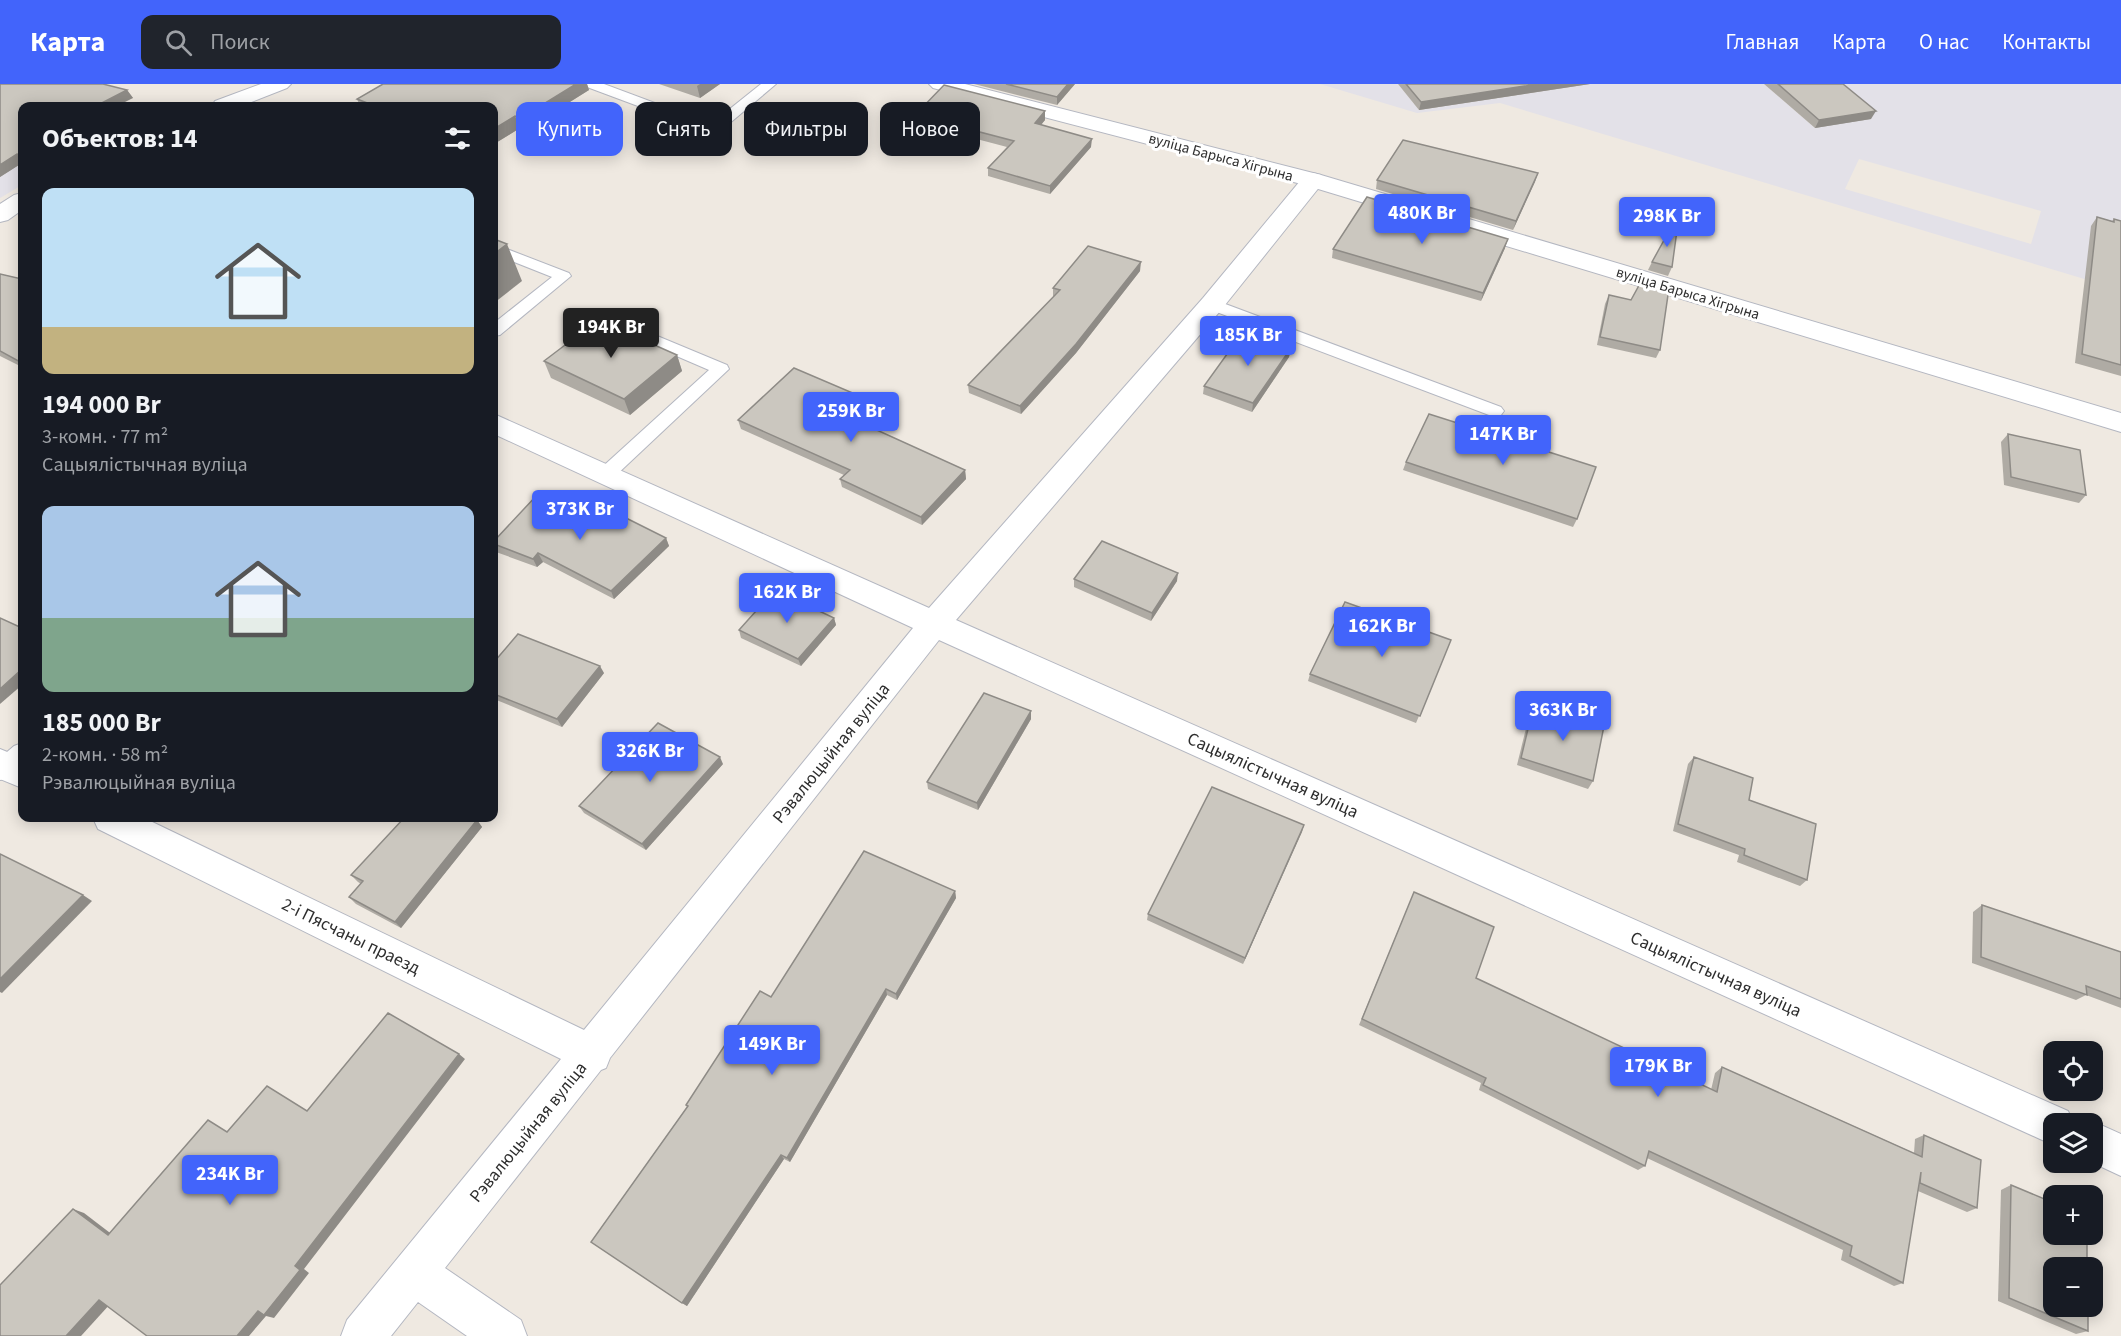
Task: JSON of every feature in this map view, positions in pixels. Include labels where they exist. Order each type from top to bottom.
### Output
[{"type":"street","points":[[233,102],[280,84]]},
{"type":"street","name":"вуліца Барыса Хігрына","points":[[940,84],[1313,180],[2121,423]]},
{"type":"street","name":"Рэвалюцыйная вуліца","points":[[363,1336],[592,1054],[934,624],[1212,304],[1313,180]]},
{"type":"street","name":"Сацыялістычная вуліца","points":[[498,425],[934,624],[2043,1120]]},
{"type":"street","name":"2-і Пясчаны праезд","points":[[118,822],[592,1054]]},
{"type":"street","points":[[2103,1147],[2121,1155]]},
{"type":"street","points":[[414,1272],[505,1336]]},
{"type":"lane","points":[[592,84],[712,130],[770,84]]},
{"type":"lane","points":[[498,251],[562,276],[498,328]]},
{"type":"lane","points":[[1212,304],[1495,411]]},
{"type":"lane","points":[[606,474],[721,369],[650,338]]},
{"type":"shaded area","points":[[1320,84],[1398,84],[1419,110],[1590,84],[1764,84],[1815,128],[1829,84],[2121,84],[2121,290],[1500,103],[1417,113]],"holes":[[[1859,159],[2041,211],[2031,244],[1845,189]]]},
{"type":"shaded area","points":[[0,105],[18,111],[18,187],[0,198]]},
{"type":"building","points":[[0,84],[103,84],[127,90],[104,102],[18,102],[18,154],[0,165]]},
{"type":"building","points":[[383,84],[576,84],[547,102],[516,102],[516,116],[498,127],[498,102],[365,102],[357,99]]},
{"type":"building","points":[[1006,84],[1068,84],[1057,97]]},
{"type":"building","points":[[1406,84],[1538,84],[1421,102]]},
{"type":"building","points":[[1778,84],[1843,84],[1876,111],[1819,120]]},
{"type":"building","points":[[944,85],[1045,111],[1035,123],[1092,139],[1050,186],[988,168],[1014,141],[980,132],[980,102],[928,102]]},
{"type":"building","points":[[1403,140],[1538,173],[1516,221],[1377,180]]},
{"type":"building","points":[[1367,197],[1508,239],[1483,293],[1333,249]]},
{"type":"building","points":[[2097,217],[2114,222],[2114,219],[2121,221],[2121,365],[2082,354]]},
{"type":"building","points":[[1674,222],[1678,223],[1672,267],[1652,262]]},
{"type":"building","points":[[498,241],[507,244],[498,251]]},
{"type":"building","points":[[1088,246],[1141,262],[1076,344],[1020,406],[968,385],[1060,290],[1053,288]]},
{"type":"building","points":[[0,274],[18,278],[18,361],[0,351]]},
{"type":"building","points":[[1642,280],[1669,288],[1660,350],[1600,337],[1609,295],[1631,300]]},
{"type":"building","points":[[598,320],[677,355],[624,399],[544,361]]},
{"type":"building","points":[[1243,332],[1291,348],[1253,403],[1204,386]]},
{"type":"building","points":[[794,368],[855,394],[837,412],[965,470],[921,517],[840,479],[850,470],[738,420]]},
{"type":"building","points":[[1429,414],[1596,467],[1577,519],[1406,462]]},
{"type":"building","points":[[2008,434],[2080,450],[2086,495],[2011,477]]},
{"type":"building","points":[[537,495],[600,518],[610,510],[666,538],[611,591],[538,553],[533,559],[498,546],[498,537]]},
{"type":"building","points":[[1102,541],[1178,573],[1152,613],[1074,579]]},
{"type":"building","points":[[775,590],[834,618],[798,659],[739,630]]},
{"type":"building","points":[[1345,602],[1451,640],[1420,716],[1310,674]]},
{"type":"building","points":[[0,618],[18,626],[18,673],[0,689]]},
{"type":"building","points":[[518,634],[600,666],[557,719],[498,696],[498,657]]},
{"type":"building","points":[[984,693],[1031,711],[977,803],[927,782]]},
{"type":"building","points":[[1534,704],[1604,726],[1593,781],[1521,758]]},
{"type":"building","points":[[658,723],[720,757],[642,844],[579,806]]},
{"type":"building","points":[[1694,757],[1753,778],[1749,800],[1816,824],[1807,880],[1744,855],[1745,849],[1678,824]]},
{"type":"building","points":[[1212,787],[1304,825],[1245,958],[1148,914]]},
{"type":"building","points":[[400,822],[475,822],[395,922],[349,897],[363,881],[351,875]]},
{"type":"building","points":[[864,851],[955,891],[896,994],[886,989],[787,1158],[781,1155],[682,1303],[591,1242],[688,1106],[686,1105],[760,991],[771,997]]},
{"type":"building","points":[[0,854],[83,895],[0,979]]},
{"type":"building","points":[[1414,892],[1494,927],[1476,978],[1717,1092],[1722,1067],[1922,1157],[1924,1135],[1981,1160],[1977,1208],[1920,1183],[1921,1172],[1903,1283],[1850,1256],[1852,1246],[1649,1151],[1645,1166],[1483,1085],[1486,1078],[1362,1019]]},
{"type":"building","points":[[1982,905],[2121,952],[2121,999],[2086,986],[2087,995],[1981,957]]},
{"type":"building","points":[[388,1013],[459,1054],[295,1266],[300,1270],[264,1315],[258,1311],[237,1336],[147,1336],[99,1300],[66,1336],[0,1336],[0,1285],[73,1209],[108,1235],[208,1120],[227,1132],[267,1086],[307,1111]]},
{"type":"building","points":[[2011,1185],[2043,1198],[2043,1245],[2087,1245],[2087,1257],[2043,1257],[2043,1312],[2009,1298]]},
{"type":"building","points":[[2054,1317],[2088,1317],[2088,1331]]}]
